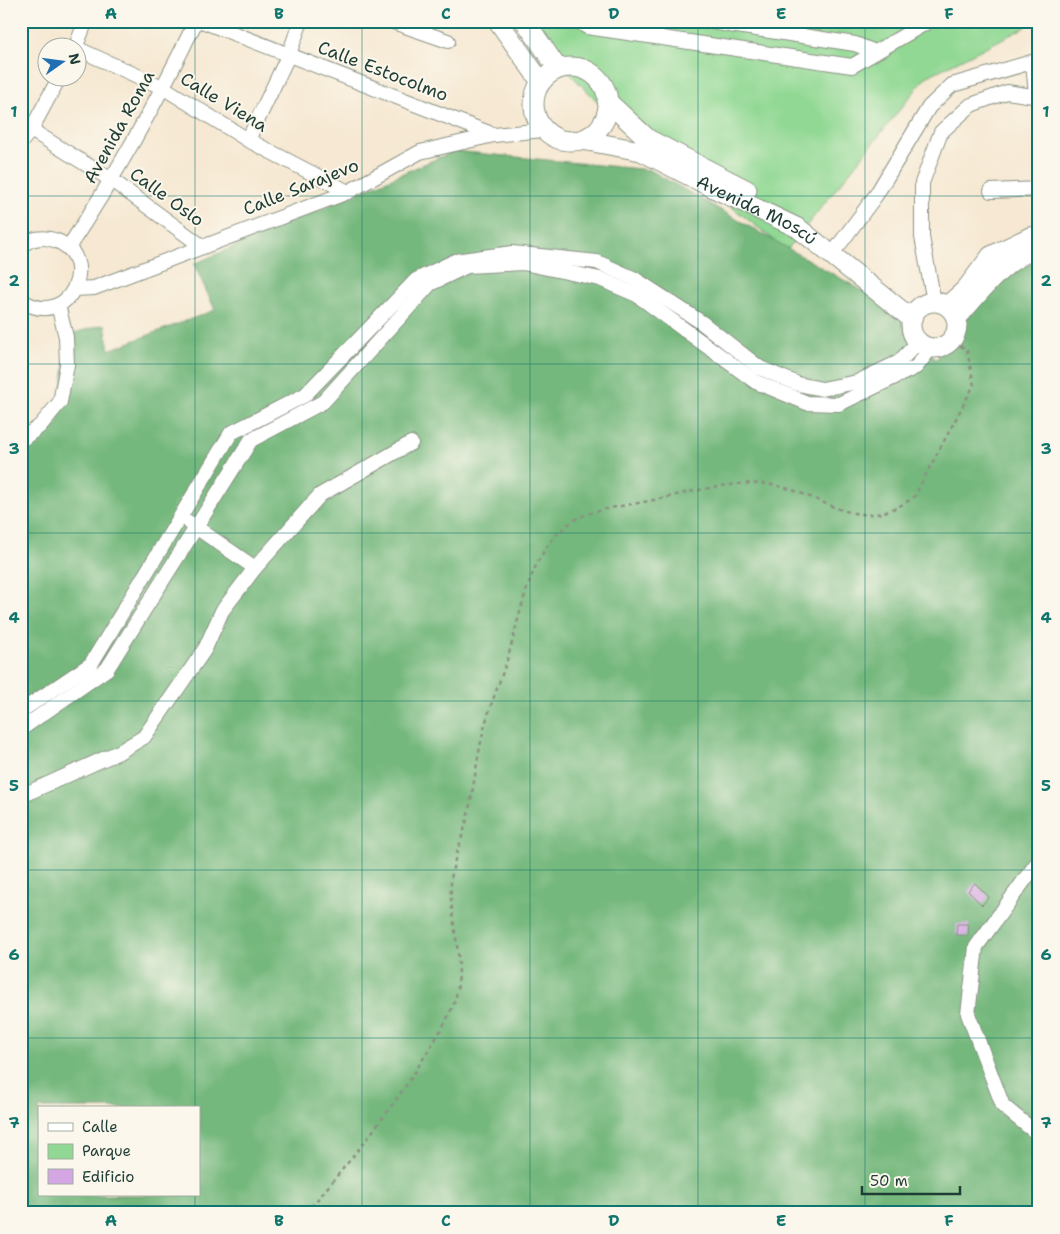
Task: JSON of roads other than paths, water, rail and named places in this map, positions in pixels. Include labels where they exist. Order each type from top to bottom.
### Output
[{"type":"street","points":[[80,38],[86,21]]},
{"type":"street","name":"Avenida Roma","points":[[68,248],[112,181],[164,88],[196,21]]},
{"type":"street","name":"Calle Estocolmo","points":[[202,21],[494,135]]},
{"type":"street","points":[[248,140],[289,54],[301,21]]},
{"type":"street","points":[[390,21],[448,41]]},
{"type":"street","points":[[498,21],[541,82]]},
{"type":"street","points":[[524,21],[558,69]]},
{"type":"street","points":[[578,21],[586,27],[852,66],[929,21]]},
{"type":"street","points":[[704,21],[855,44],[876,52]]},
{"type":"street","name":"Calle Viena","points":[[88,53],[164,88],[248,140],[348,192]]},
{"type":"street","points":[[21,711],[91,664],[231,433],[305,395],[416,280],[455,261],[512,253],[597,262],[635,278],[701,322],[760,368],[798,384],[822,389],[857,382],[899,362],[924,345],[942,347],[951,340],[957,326],[933,311],[922,237],[922,183],[941,132],[970,105],[1007,92],[1037,96],[1036,61],[952,85],[929,107],[876,195],[839,245]]},
{"type":"street","points":[[582,68],[601,82],[607,101],[606,116],[601,127],[593,135],[582,140],[561,141],[543,130],[536,119],[533,106],[535,94],[541,82],[558,69],[582,68]]},
{"type":"street","points":[[21,142],[31,130],[54,88]]},
{"type":"street","name":"Avenida Moscú","points":[[607,101],[645,145]]},
{"type":"street","name":"Calle Oslo","points":[[31,130],[112,181],[203,246]]},
{"type":"street","name":"Calle Sarajevo","points":[[75,289],[94,288],[348,192],[420,152],[494,135],[543,130]]},
{"type":"street","points":[[915,130],[938,140]]},
{"type":"street","name":"Avenida Moscú","points":[[582,140],[645,145],[731,188],[933,311]]},
{"type":"street","name":"Avenida Moscú","points":[[731,188],[800,216],[933,311]]},
{"type":"street","points":[[991,191],[1039,189]]},
{"type":"street","points":[[924,345],[911,327],[966,289],[991,256],[1030,237],[1039,236]]},
{"type":"street","points":[[21,246],[37,239],[48,238],[59,242],[68,248],[78,267],[75,289],[68,298],[58,305],[39,308],[21,300]]},
{"type":"street","points":[[933,311],[992,279],[1027,250],[1039,249]]},
{"type":"street","points":[[21,729],[107,669],[251,440],[323,402],[430,284],[467,266],[523,263],[600,279],[637,296],[756,382],[807,402],[839,404],[916,367],[924,345]]},
{"type":"street","points":[[627,292],[635,278]]},
{"type":"street","points":[[21,440],[40,426],[60,402],[67,365],[66,337],[58,305]]},
{"type":"street","points":[[378,321],[389,331]]},
{"type":"street","points":[[733,366],[743,355]]},
{"type":"street","points":[[21,796],[119,752],[144,738],[205,649],[222,611],[255,568],[320,495],[411,443]]},
{"type":"street","points":[[180,518],[255,568]]},
{"type":"street","points":[[1039,860],[976,947],[968,1014],[1003,1106],[1039,1135]]}]
